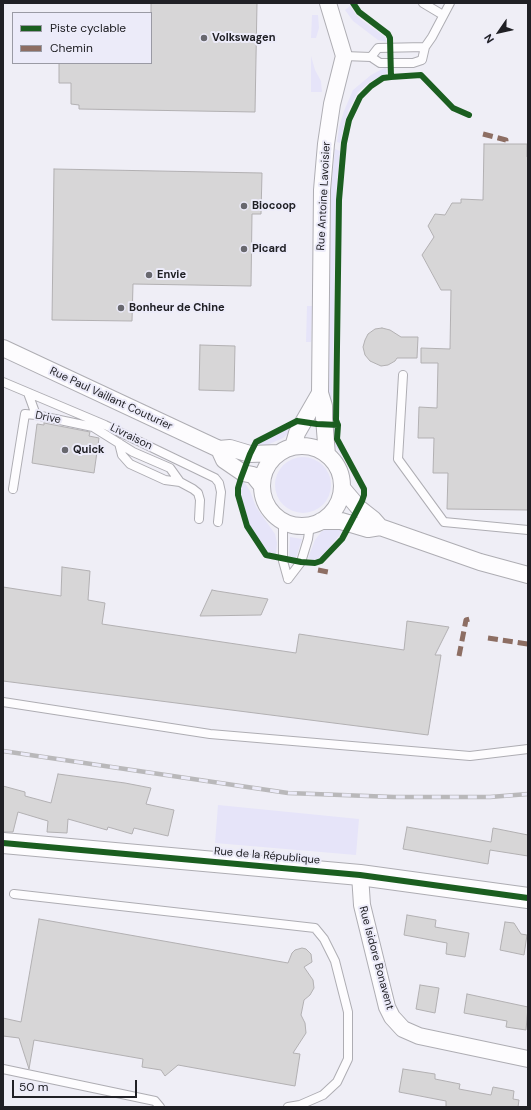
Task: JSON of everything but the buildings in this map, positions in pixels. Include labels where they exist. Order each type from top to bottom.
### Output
[{"type":"street","points":[[328,3],[344,56]]},
{"type":"street","name":"Rue Antoine Lavoisier","points":[[327,455],[324,406],[320,393],[323,168],[332,104],[344,56]]},
{"type":"street","name":"Rue Paul Vaillant Couturier","points":[[3,348],[219,449],[230,448],[250,454],[286,450]]},
{"type":"street","name":"Rue Antoine Lavoisier","points":[[286,450],[320,393]]},
{"type":"street","points":[[316,523],[330,514],[336,507],[342,488],[341,478],[336,466],[327,455],[317,449],[305,446],[286,450],[273,458],[267,466],[263,475],[262,486],[263,496],[267,506],[274,515],[283,521],[291,525],[301,526],[316,523],[341,522],[368,529],[380,527],[480,562],[528,575]]},
{"type":"street","name":"Rue Paul Vaillant Couturier","points":[[219,449],[224,460],[243,473],[253,475],[262,486]]},
{"type":"street","points":[[342,488],[359,508],[373,519],[380,527]]},
{"type":"street","name":"Rue de la République","points":[[3,843],[360,875],[528,898]]},
{"type":"street","name":"Rue Isidore Bonavent","points":[[360,875],[362,905],[387,1007],[392,1017],[403,1028],[419,1036],[528,1059]]},
{"type":"lane","points":[[344,56],[371,57],[380,63],[414,63],[422,60],[425,47],[450,3]]},
{"type":"lane","points":[[426,4],[443,15]]},
{"type":"lane","points":[[371,57],[378,48],[425,47]]},
{"type":"lane","points":[[404,375],[398,459],[444,522],[528,530]]},
{"type":"lane","name":"Livraison","points":[[3,382],[105,425],[215,478],[219,483],[222,492],[218,522]]},
{"type":"lane","points":[[28,393],[36,415]]},
{"type":"lane","name":"Drive","points":[[13,489],[25,414],[93,427],[133,452],[170,468],[180,482]]},
{"type":"lane","name":"Drive","points":[[119,443],[122,455],[130,464],[166,480],[180,482],[193,489],[198,494],[200,500],[200,519]]},
{"type":"lane","points":[[283,521],[283,561],[288,579],[301,562],[308,539],[316,523]]},
{"type":"lane","points":[[3,702],[210,734],[470,756],[528,749]]},
{"type":"lane","points":[[14,894],[315,928],[324,939],[335,961],[348,1012],[348,1059],[337,1082],[322,1095],[300,1105],[288,1107]]},
{"type":"lane","points":[[3,1068],[155,1101],[160,1107]]},
{"type":"shaded area","points":[[350,6],[356,15],[385,37],[387,42],[378,40],[353,21],[345,10]]},
{"type":"shaded area","points":[[312,15],[318,15],[319,28],[316,38],[311,38]]},
{"type":"shaded area","points":[[311,56],[315,70],[321,81],[322,92],[311,92]]},
{"type":"shaded area","points":[[386,67],[387,73],[371,81],[358,92],[349,109],[340,143],[337,142],[339,127],[353,90],[371,75]]},
{"type":"shaded area","points":[[335,149],[340,151],[336,192],[332,415],[329,415],[328,350],[331,190]]},
{"type":"shaded area","points":[[307,306],[312,306],[311,342],[306,342]]},
{"type":"shaded area","points":[[295,424],[291,431],[283,438],[267,445],[256,447],[259,442],[280,433]]},
{"type":"shaded area","points":[[329,428],[334,428],[336,430],[336,441],[345,459],[334,445]]},
{"type":"shaded area","points":[[298,457],[308,457],[323,465],[329,474],[331,485],[329,496],[323,505],[308,513],[298,513],[287,508],[280,501],[275,490],[275,480],[280,469],[287,462]]},
{"type":"shaded area","points":[[243,480],[250,491],[256,507],[275,534],[277,543],[276,554],[266,552],[249,525],[240,491]]},
{"type":"shaded area","points":[[345,528],[321,557],[313,560],[308,558],[315,540],[322,531],[327,529]]},
{"type":"shaded area","points":[[290,537],[302,539],[296,558],[289,556]]},
{"type":"shaded area","points":[[218,805],[359,819],[356,855],[215,843]]},
{"type":"railway","points":[[3,751],[288,793],[394,797],[490,797],[528,794]]},
{"type":"marked path","points":[[483,134],[506,140],[506,144]]},
{"type":"marked path","points":[[318,570],[328,572]]},
{"type":"marked path","points":[[459,656],[466,620],[470,619]]},
{"type":"marked path","points":[[488,638],[528,644]]},
{"type":"cycle path","points":[[338,425],[336,420],[339,200],[344,143],[349,120],[360,97],[371,86],[383,78],[391,77],[390,38],[388,34],[359,12],[353,3]]},
{"type":"cycle path","points":[[391,77],[421,75],[453,108],[469,115]]},
{"type":"cycle path","points":[[297,421],[338,425],[337,439],[364,489],[362,501],[342,539],[321,561],[315,563],[301,562],[266,555],[247,526],[238,495],[238,488],[241,478],[256,442],[297,421]]},
{"type":"cycle path","points":[[3,843],[360,875],[528,898]]},
{"type":"place","name":"Volkswagen","points":[[204,38]]},
{"type":"place","name":"Biocoop","points":[[244,206]]},
{"type":"place","name":"Picard","points":[[244,249]]},
{"type":"place","name":"Envie","points":[[149,275]]},
{"type":"place","name":"Bonheur de Chine","points":[[121,308]]},
{"type":"place","name":"Quick","points":[[65,450]]}]
